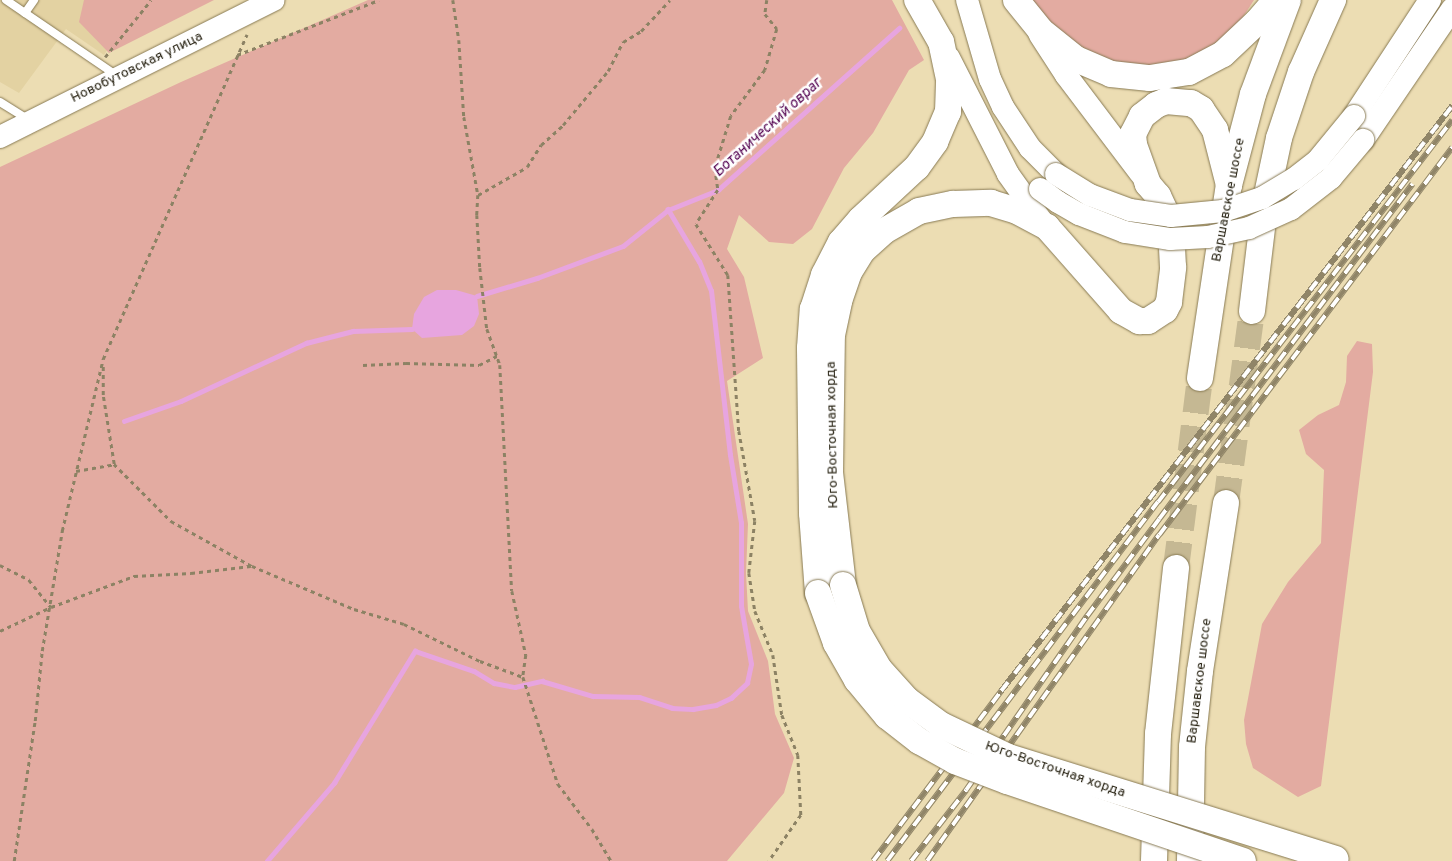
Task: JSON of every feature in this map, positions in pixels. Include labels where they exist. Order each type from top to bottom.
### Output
[{"type":"main road","name":"Юго-Восточная хорда","points":[[917,0],[941,42],[949,79],[948,112],[935,142],[917,167],[861,219],[842,242],[824,275],[813,308],[810,348],[812,513],[818,592],[836,643],[857,680],[887,716],[919,741],[955,761],[1006,781],[1243,861]]},
{"type":"main road","points":[[1022,8],[1058,46],[1088,65],[1111,74],[1150,78],[1189,72],[1223,54],[1257,22],[1276,0]]},
{"type":"main road","name":"Варшавское шоссе","points":[[1200,378],[1229,185],[1253,94],[1288,0]]},
{"type":"main road","points":[[1252,311],[1265,204],[1279,138],[1302,72],[1333,0]]},
{"type":"main road","points":[[1047,227],[1121,311],[1139,321],[1156,318],[1165,310],[1169,302],[1172,275],[1172,245],[1164,211],[1158,196],[1148,184],[1134,145],[1136,125],[1148,110],[1156,105],[1178,101],[1190,103],[1201,109],[1215,130],[1229,185]]},
{"type":"main road","name":"Юго-Восточная хорда","points":[[1047,227],[1017,211],[991,203],[953,204],[919,211],[884,231],[863,250],[849,272],[839,301],[832,335],[830,472],[843,585],[858,631],[879,669],[907,700],[941,725],[1016,760],[1341,860]]},
{"type":"main road","name":"Варшавское шоссе","points":[[1190,861],[1192,747],[1200,671],[1226,503]]},
{"type":"main road","points":[[1154,861],[1158,734],[1176,568]]},
{"type":"street","name":"Новобутовская улица","points":[[0,137],[274,0]]},
{"type":"street","points":[[967,0],[990,79],[1003,108],[1030,148],[1056,174],[1090,195],[1130,210],[1171,216],[1223,211],[1262,198],[1294,179],[1318,160],[1354,116],[1430,0]]},
{"type":"street","points":[[1022,8],[1066,75],[1148,184]]},
{"type":"street","points":[[977,113],[1005,152],[1040,189],[1079,214],[1124,232],[1170,239],[1208,237],[1249,228],[1291,209],[1331,178],[1363,140],[1452,9]]},
{"type":"street","points":[[941,42],[1008,174],[1047,227]]},
{"type":"lane","points":[[6,0],[120,77]]},
{"type":"lane","points":[[25,13],[34,0]]},
{"type":"lane","points":[[0,102],[31,121]]},
{"type":"path","points":[[100,64],[151,0]]},
{"type":"path","points":[[14,861],[38,698],[42,651],[51,608],[62,531],[103,359],[237,55],[379,0]]},
{"type":"path","points":[[453,0],[459,40],[464,117],[478,196],[477,215],[480,268],[487,329],[500,365],[512,592],[526,655],[523,677],[558,784],[592,829],[611,861]]},
{"type":"path","points":[[478,196],[527,167],[541,146],[563,125],[608,71],[623,42],[641,31],[670,0]]},
{"type":"path","points":[[767,0],[766,14],[777,29],[765,70],[731,116],[714,168],[718,190],[696,224],[728,275],[740,431],[755,522],[750,573],[752,592],[755,611],[773,655],[782,715],[798,755],[801,815],[770,861]]},
{"type":"path","points":[[364,365],[406,362],[480,365],[497,356]]},
{"type":"path","points":[[103,359],[103,395],[114,464],[171,521],[252,566],[354,609],[404,624],[480,661],[523,677]]},
{"type":"path","points":[[76,471],[114,464]]},
{"type":"path","points":[[0,565],[29,580],[51,608]]},
{"type":"path","points":[[0,631],[51,608],[134,576],[191,573],[252,566]]},
{"type":"shaded area","points":[[0,0],[139,0],[104,55],[66,29],[19,93],[0,82]]},
{"type":"shaded area","points":[[84,0],[214,0],[109,53],[79,22]]},
{"type":"shaded area","points":[[368,0],[892,0],[924,60],[909,70],[873,133],[844,168],[812,229],[793,244],[769,242],[739,215],[727,249],[744,277],[763,358],[727,381],[748,524],[746,573],[748,611],[768,661],[775,714],[794,758],[784,793],[727,861],[0,861],[0,167],[181,82]]},
{"type":"shaded area","points":[[1032,0],[1254,0],[1243,17],[1214,46],[1175,64],[1145,69],[1083,54],[1045,18]]},
{"type":"shaded area","points":[[437,290],[456,290],[477,296],[479,314],[474,326],[462,335],[422,338],[412,329],[414,314],[424,297]]},
{"type":"shaded area","points":[[1357,341],[1372,344],[1373,372],[1321,786],[1298,797],[1253,768],[1246,744],[1244,720],[1262,624],[1288,582],[1321,543],[1324,470],[1306,454],[1299,430],[1318,415],[1339,405],[1346,382],[1347,356]]},
{"type":"waterway","name":"Ботанический овраг","points":[[477,296],[537,278],[623,246],[668,210],[718,190],[899,28]]},
{"type":"waterway","points":[[267,861],[334,783],[415,651],[474,671],[494,683],[515,687],[542,681],[593,696],[639,697],[672,708],[693,709],[716,705],[731,698],[747,683],[751,664],[741,606],[741,523],[730,455],[711,291],[699,262],[668,210]]},
{"type":"waterway","points":[[124,421],[181,401],[306,343],[353,331],[412,329]]},
{"type":"tunnel","points":[[1226,503],[1252,311]]},
{"type":"tunnel","points":[[1176,568],[1200,378]]},
{"type":"railway","points":[[873,861],[1001,691],[1452,106]]},
{"type":"railway","points":[[887,861],[1158,502],[1452,120]]},
{"type":"railway","points":[[927,861],[1159,535],[1452,147]]},
{"type":"railway","points":[[911,861],[966,790],[1087,616],[1412,184]]}]
